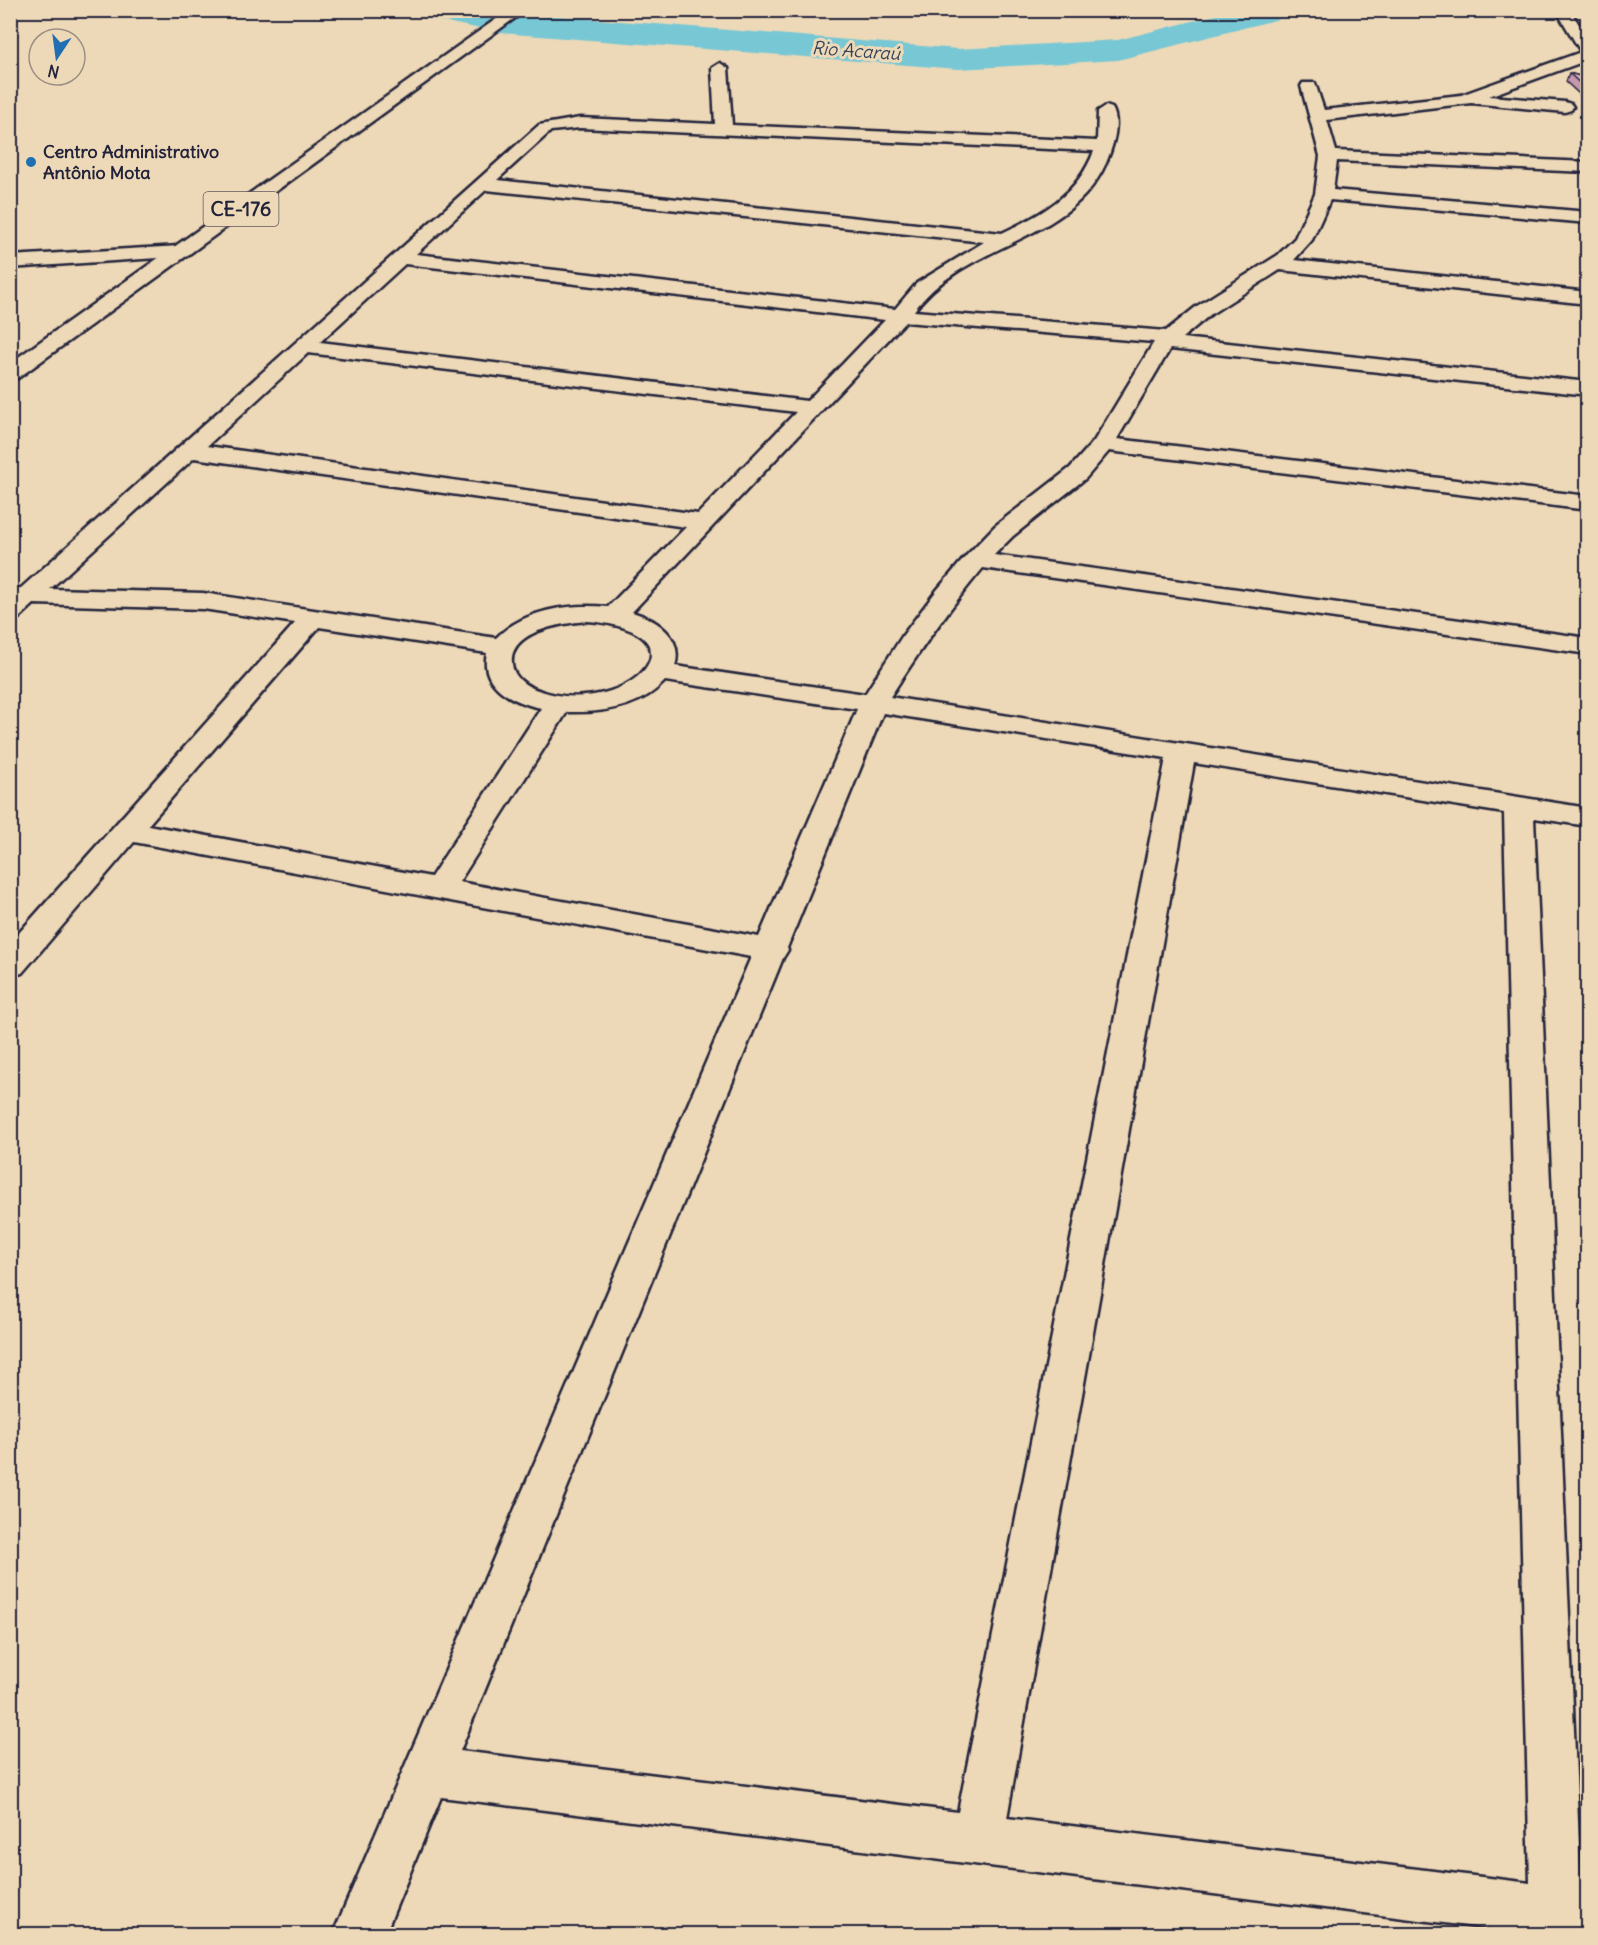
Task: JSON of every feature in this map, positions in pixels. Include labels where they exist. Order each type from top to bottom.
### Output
[{"type":"street","points":[[1463,99],[1587,54],[1563,10]]},
{"type":"street","name":"CE-176","points":[[10,373],[518,11]]},
{"type":"street","points":[[720,68],[724,129]]},
{"type":"street","points":[[359,1935],[772,950],[873,703],[912,642],[976,561],[1004,531],[1078,473],[1103,444],[1166,340],[1204,310],[1285,259],[1303,240],[1324,194],[1329,156],[1309,86]]},
{"type":"street","points":[[1317,116],[1463,99],[1566,106]]},
{"type":"street","points":[[615,615],[901,315],[925,286],[1004,239],[1042,222],[1062,209],[1086,183],[1096,166],[1109,127],[1106,111]]},
{"type":"street","points":[[17,601],[545,128],[556,124],[580,123],[1103,146]]},
{"type":"street","points":[[1329,156],[1587,167]]},
{"type":"street","points":[[482,184],[1004,239]]},
{"type":"street","points":[[1324,194],[1587,218]]},
{"type":"street","points":[[10,262],[180,252]]},
{"type":"street","points":[[400,258],[901,315],[1166,340],[1587,389]]},
{"type":"street","points":[[1276,264],[1587,298]]},
{"type":"street","points":[[304,346],[813,408]]},
{"type":"street","points":[[1103,444],[1587,503]]},
{"type":"street","points":[[188,450],[705,522]]},
{"type":"street","points":[[976,561],[1587,646]]},
{"type":"street","points":[[17,601],[203,601],[502,647]]},
{"type":"street","points":[[588,613],[615,615],[636,622],[652,632],[662,644],[664,658],[659,672],[646,684],[629,694],[583,705],[558,704],[533,699],[513,689],[501,676],[497,662],[502,647],[515,633],[561,615],[588,613]]},
{"type":"street","points":[[10,965],[313,618]]},
{"type":"street","points":[[659,672],[873,703],[1587,817]]},
{"type":"street","points":[[439,888],[558,704]]},
{"type":"street","points":[[978,1840],[1182,752]]},
{"type":"street","points":[[427,1771],[1572,1914],[1519,806]]},
{"type":"street","points":[[127,831],[772,950]]},
{"type":"building","points":[[1569,73],[1587,78],[1587,90]]},
{"type":"waterway","name":"Rio Acaraú","points":[[432,10],[501,23],[958,59],[1118,50],[1276,10]]},
{"type":"place","name":"Centro Administrativo Antônio Mota","points":[[31,162]]}]
